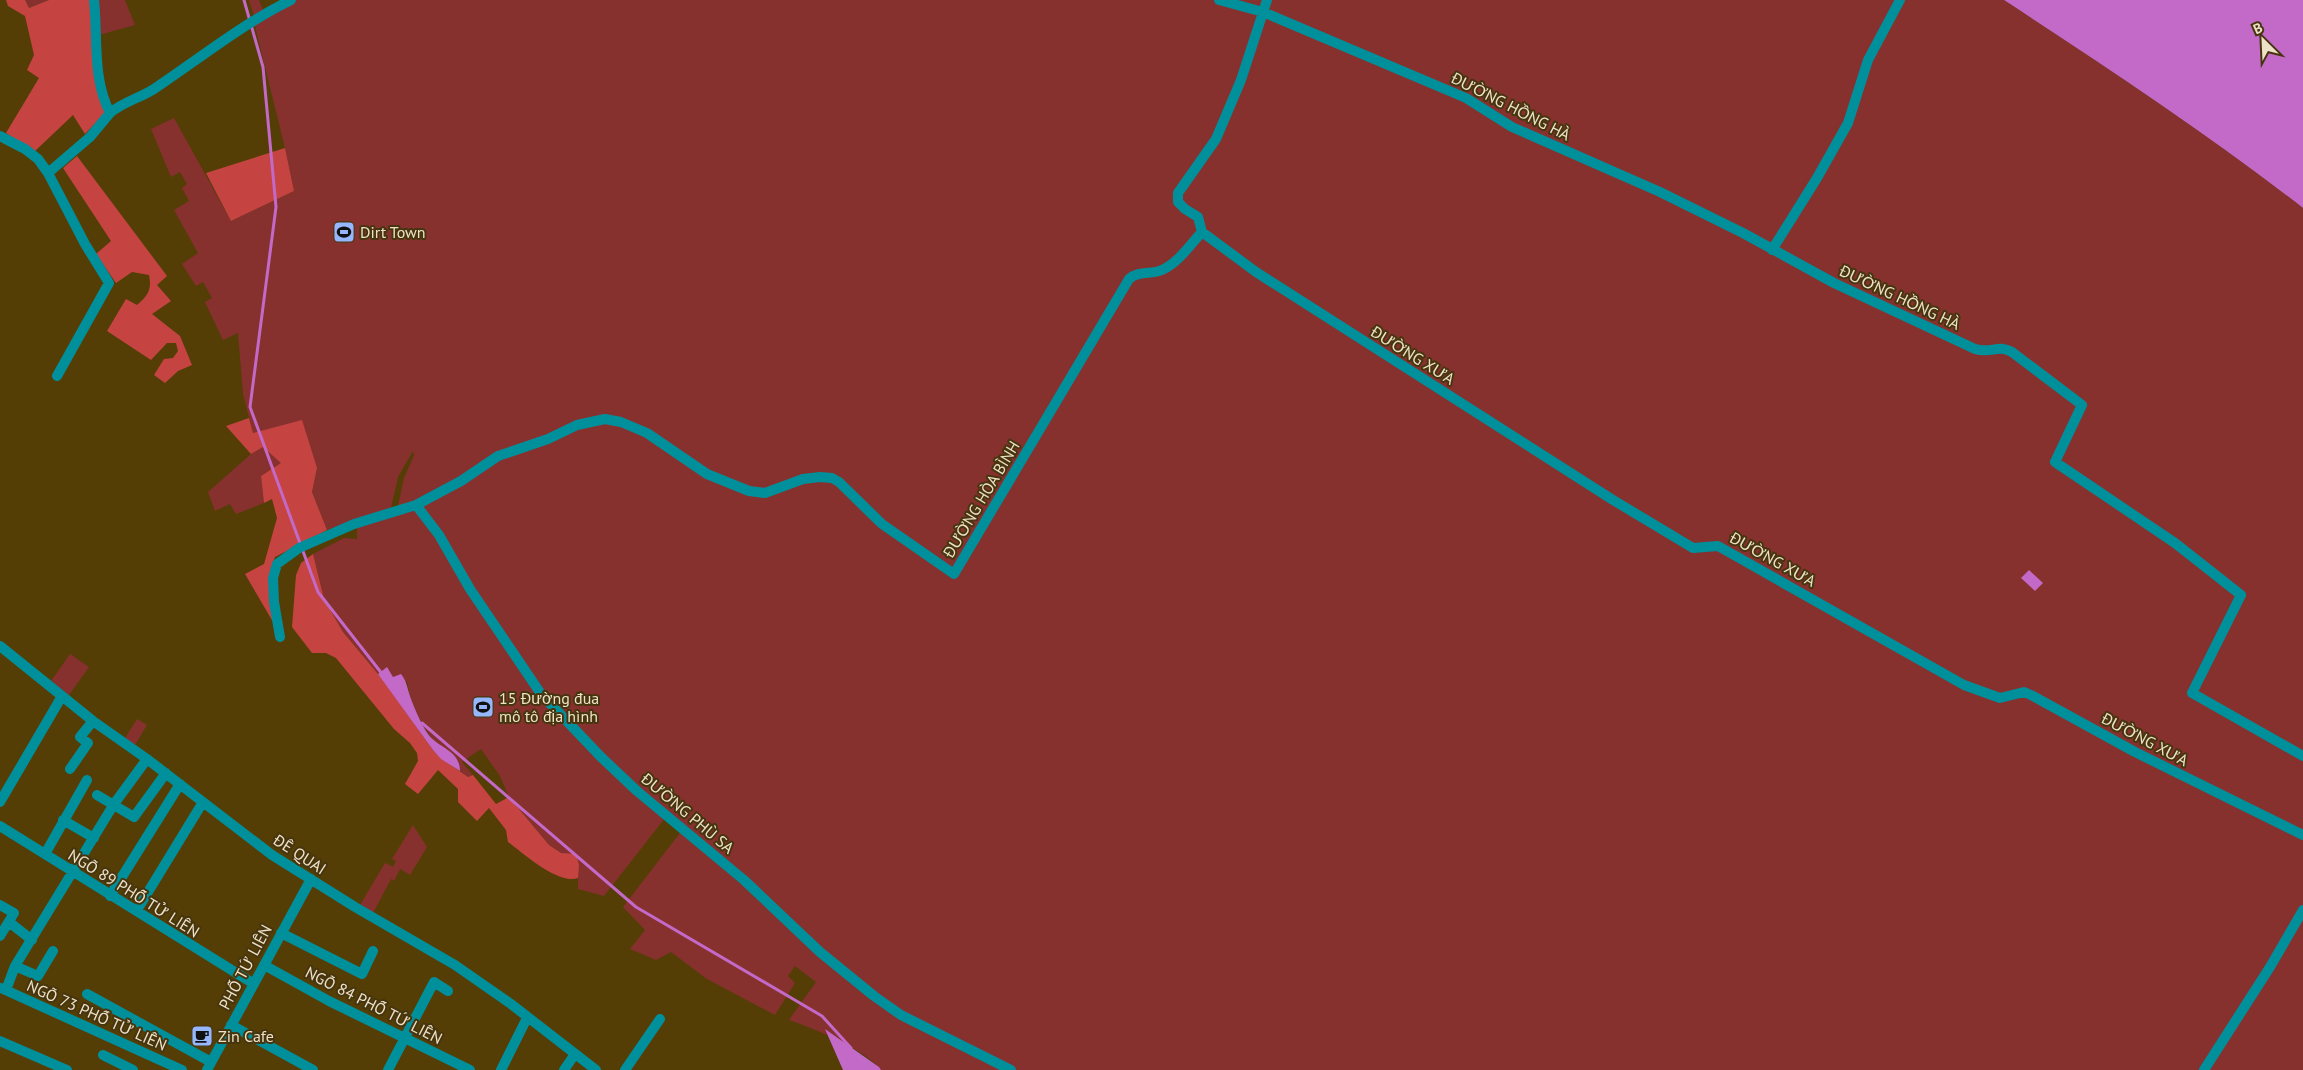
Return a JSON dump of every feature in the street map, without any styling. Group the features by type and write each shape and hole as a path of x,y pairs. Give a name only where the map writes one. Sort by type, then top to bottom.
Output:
{"street":[{"path":"94,0 100,84 104,101 110,113"},
{"path":"48,173 90,137 117,107 152,90 260,16 291,0"},
{"name":"ĐƯỜNG HỒNG HÀ","path":"1219,0 1263,12 1466,98 1512,127 1660,192 1743,233 1834,284 1975,349 1988,352 2005,348 2082,405 2055,462 2175,543 2241,595 2192,693 2303,756"},
{"path":"1202,232 1198,217 1178,202 1178,193 1216,139 1241,80 1267,0"},
{"path":"1772,250 1817,178 1848,123 1868,60 1900,0"},
{"path":"0,136 25,149 38,159 48,173 85,244 109,283 57,376"},
{"name":"ĐƯỜNG HÒA BÌNH","path":"280,637 274,602 273,578 277,564 299,548 354,524 416,505 461,481 498,456 548,439 577,425 605,420 621,422 647,433 707,474 749,491 765,493 803,479 832,478 840,482 882,524 954,574 1129,279 1140,273 1157,272 1165,269 1175,262 1202,232"},
{"name":"ĐƯỜNG XƯA","path":"1202,232 1256,272 1369,346 1613,500 1693,548 1718,546 1964,685 2000,698 2024,692 2031,695 2135,752 2303,835"},
{"name":"ĐƯỜNG PHÙ SA","path":"416,505 438,535 470,589 541,694 601,757 637,791 744,880 820,952 874,996 900,1015 1011,1070"},
{"name":"ĐÊ QUAI","path":"0,646 92,721 166,773 272,855 456,965 596,1070"},
{"path":"0,802 62,696"},
{"path":"70,769 88,743 80,737 92,721"},
{"path":"3,988 114,804 147,759"},
{"path":"97,795 134,817 166,773"},
{"path":"45,854 87,780"},
{"path":"110,896 180,784"},
{"path":"137,910 203,802"},
{"path":"63,820 94,838"},
{"name":"NGÕ 89 PHỐ TỬ LIÊN","path":"0,826 254,984"},
{"name":"PHỐ TỨ LIÊN","path":"209,1066 311,880"},
{"path":"0,905 14,913 1,932"},
{"path":"2204,1070 2270,967 2303,910"},
{"path":"9,922 32,940"},
{"path":"281,933 362,974 373,951"},
{"path":"15,966 38,976 53,951"},
{"name":"NGÕ 84 PHỐ TỨ LIÊN","path":"264,965 329,1001 470,1070"},
{"path":"388,1070 434,982 448,991"},
{"name":"NGÕ 73 PHỐ TỬ LIÊN","path":"3,988 182,1070"},
{"path":"87,994 209,1066"},
{"path":"501,1070 527,1018"},
{"path":"625,1070 660,1019"},
{"path":"231,1025 313,1070"},
{"path":"0,1041 67,1070"},
{"path":"564,1070 575,1054"},
{"path":"103,1055 133,1070"}],"shaded area":[{"path":"6,0 25,0 29,8 49,0 91,0 106,112 85,134 73,115 34,152 6,133 39,78 27,70 34,55 25,16 8,6"},
{"path":"25,0 49,0 29,8"},
{"path":"98,0 125,0 135,25 99,35"},
{"path":"249,0 259,0 264,12 254,16"},
{"path":"295,0 2004,0 2193,127 2303,208 2303,1070 881,1070 874,1062 852,1047 789,1020 816,982 795,966 788,976 795,983 775,1015 707,979 671,952 656,960 630,949 645,930 623,907 680,833 665,818 604,896 578,889 578,878 561,853 549,845 509,797 500,776 481,749 462,762 473,775 468,777 460,771 456,758 432,738 424,727 412,702 407,682 393,677 387,668 378,674 343,632 324,599 313,554 344,538 357,539 357,527 398,506 404,478 414,455 413,451 398,477 391,508 327,530 312,492 317,468 253,433 243,394 238,333 223,340 205,302 212,298 203,282 196,286 182,264 198,253 174,210 189,201 182,188 187,184 180,172 171,177 151,129 174,118 231,221 294,191 254,22"},
{"path":"2004,0 2303,0 2303,208 2193,127"},
{"path":"285,148 294,191 231,221 206,173"},
{"path":"77,156 167,276 157,285 171,301 152,314 180,336 192,365 178,371 165,383 154,375 164,359 173,358 178,351 176,343 167,343 151,360 107,331 126,299 137,305 146,295 150,285 149,275 132,272 116,283 96,254 111,241 63,168"},
{"path":"249,418 253,433 302,420 317,468 312,492 327,530 275,557 270,572 276,627 245,574 264,564 277,518 272,499 264,503 261,476 281,463 263,447 251,454 226,426"},
{"path":"263,447 282,463 261,476 264,503 236,514 230,504 215,511 208,492 251,454"},
{"path":"313,554 324,599 343,632 383,680 433,750 468,777 473,775 496,804 509,797 549,845 561,853 576,854 579,865 578,878 570,879 551,873 508,842 506,830 489,808 477,821 458,802 458,789 438,770 418,794 405,784 418,761 417,753 410,743 394,729 336,658 326,653 312,653 292,627 296,575 301,563"},
{"path":"2029,570 2043,583 2035,591 2021,578"},
{"path":"70,654 89,667 69,695 51,681"},
{"path":"387,667 393,677 401,674 425,730 432,739 453,754 459,764 460,771 441,759 433,750 378,674"},
{"path":"137,719 147,725 135,745 125,738"},
{"path":"413,825 427,847 410,875 400,869 394,881 391,879 373,913 360,905 385,863 393,867 396,861 392,859"},
{"path":"825,1029 879,1067 881,1070 843,1070"}],"waterway":[{"path":"244,0 263,67 276,207 250,407 318,592 383,675"},
{"path":"422,723 636,907 822,1016 851,1048"}],"place":[{"name":"Dirt Town","path":"344,232"},
{"name":"15 Đường đua mô tô địa hình","path":"483,707"},
{"name":"Zin Cafe","path":"202,1036"}]}
